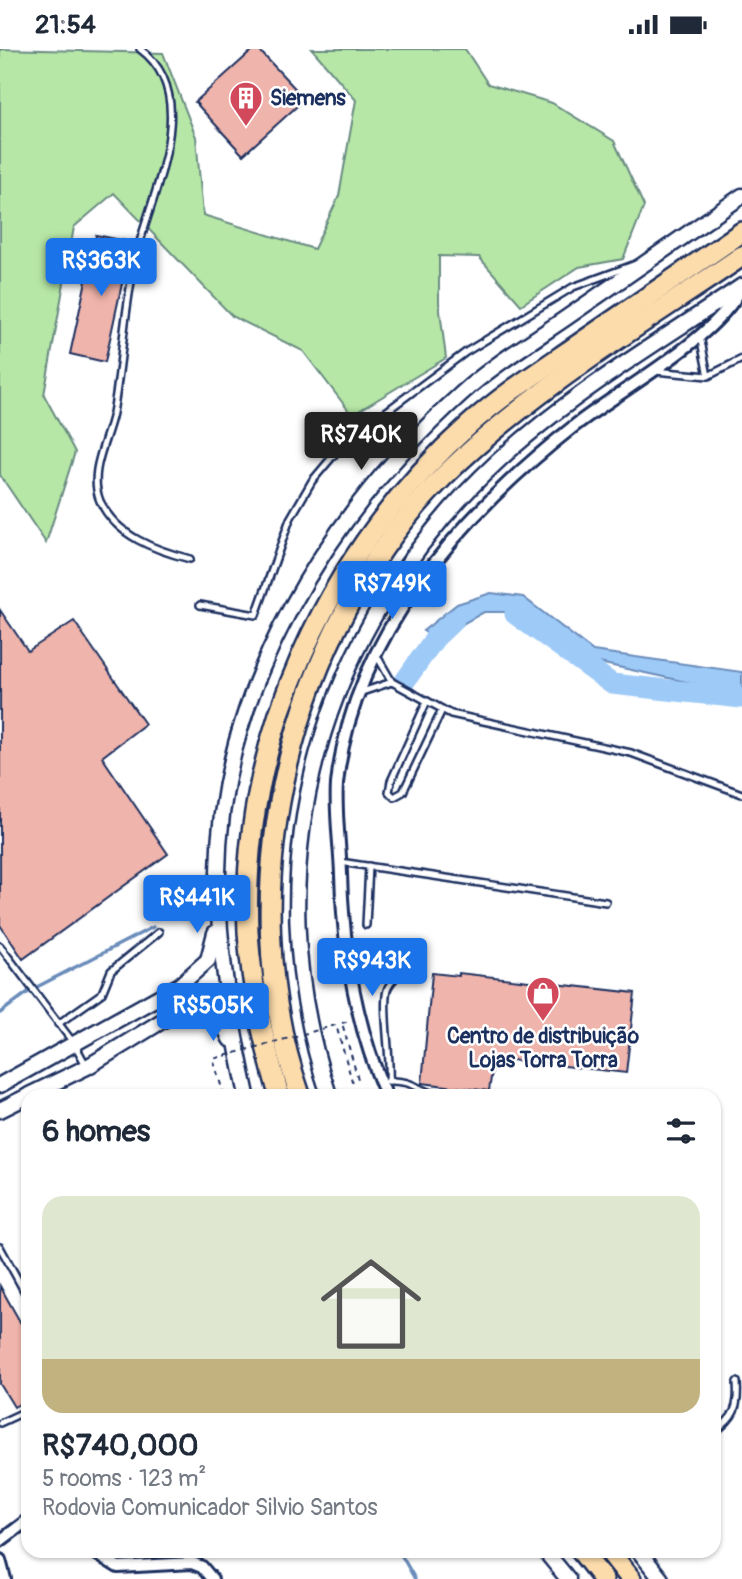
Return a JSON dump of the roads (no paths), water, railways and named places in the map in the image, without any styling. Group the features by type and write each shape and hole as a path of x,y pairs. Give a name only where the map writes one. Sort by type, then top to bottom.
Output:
{"highway":[{"path":"277,1089 268,1056 252,971 248,933 250,854 259,792 277,719 294,671 317,622 346,570 378,523 470,423 536,373 742,232"},
{"path":"299,1089 275,979 268,901 272,854 279,799 290,750 323,660 349,607 379,558 421,503 485,438 539,396 742,256"},
{"path":"586,1558 603,1579"},
{"path":"614,1558 631,1579"}],"main road":[{"path":"0,1085 180,985 202,967 213,949 224,806 246,713 281,626 322,555 369,490 462,394 742,196"},
{"path":"327,1089 316,1058 301,977 296,922 297,862 307,790 318,746 349,663 380,607 422,546 496,463 555,413 742,286"},
{"path":"218,905 240,1067 246,1089"},
{"path":"42,1089 87,1067 184,1006 203,1002 219,1014 240,1067"},
{"path":"0,1110 21,1100"},
{"path":"551,1558 568,1579"},
{"path":"644,1558 661,1579"}],"street":[{"path":"386,1089 349,969 340,862 337,786 345,737 360,693 408,600 454,536 499,489 574,426 700,336 728,310 742,286"},
{"path":"0,1541 21,1525"},
{"path":"103,1558 118,1567 192,1563 202,1567 212,1579"},
{"path":"0,1560 5,1579"},
{"path":"118,1567 118,1579"}],"lane":[{"path":"140,49 153,59 164,76 170,94 171,128 135,261 112,417 98,463 96,482 100,501 119,528 148,544 190,559"},
{"path":"200,605 246,615 258,613 290,519 327,460 360,428 466,352 573,287 649,260"},
{"path":"700,336 708,376"},
{"path":"651,370 708,376 742,359"},
{"path":"377,656 392,682 442,709 470,720 547,733 631,753 742,793"},
{"path":"360,693 392,682"},
{"path":"427,701 391,781 389,792 394,797 403,792 442,709"},
{"path":"340,862 606,902"},
{"path":"366,925 369,866"},
{"path":"58,1024 102,993 111,971 159,932"},
{"path":"0,946 75,1045 87,1067"},
{"path":"397,976 387,986 385,999 391,1055 385,1081 412,1082 421,1089"},
{"path":"0,1247 21,1285"},
{"path":"721,1427 731,1421 739,1403 737,1382"},
{"path":"0,1423 21,1413"}],"water":[{"path":"491,593 523,597 593,651 742,672 742,694 590,661 506,612 484,612 464,623 443,643 423,631 457,604"}],"waterway":[{"path":"515,614 612,684 742,698"},
{"path":"405,681 435,638 454,620"},
{"path":"0,1013 31,990 153,927"},
{"path":"403,1558 415,1579"}],"place":[{"name":"Siemens","path":"246,128"},
{"name":"Centro de distribuição Lojas Torra Torra","path":"543,1023"}]}
